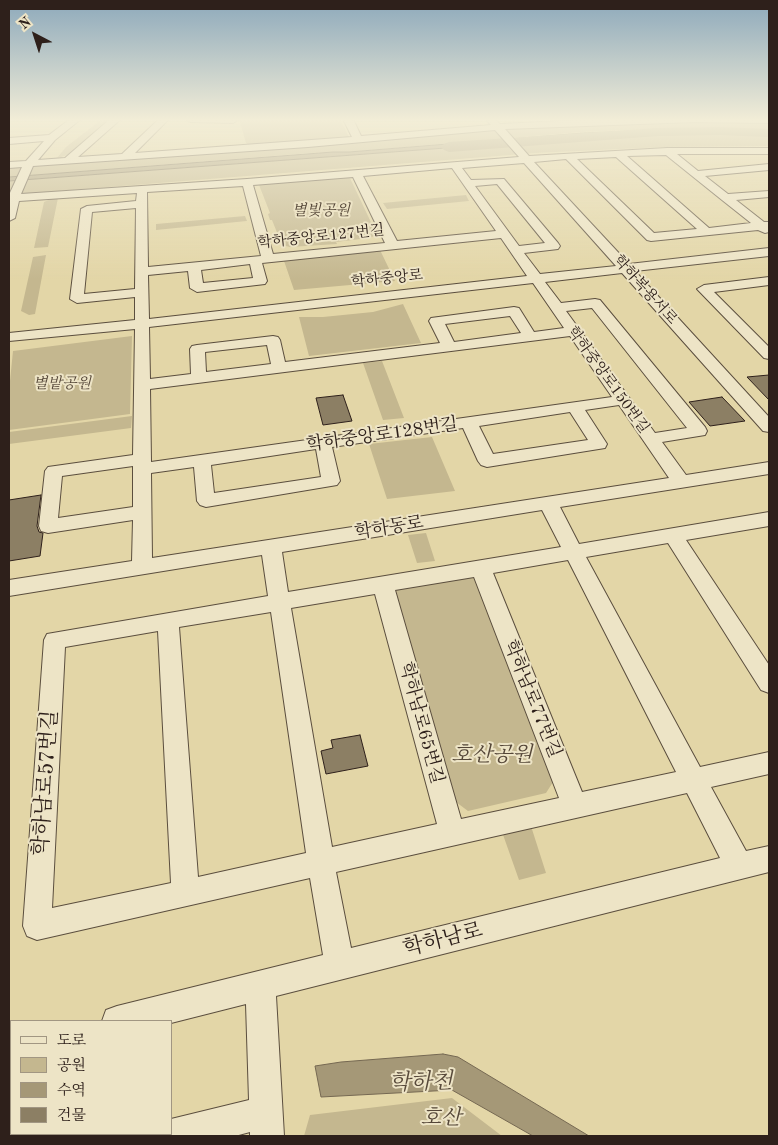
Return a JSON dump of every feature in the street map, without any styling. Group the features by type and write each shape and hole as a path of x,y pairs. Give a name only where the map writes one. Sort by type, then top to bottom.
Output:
{"street":[{"path":"9,218 13,196 24,172"},
{"path":"13,196 247,182 362,172"},
{"name":"학하중앙로150번길","path":"460,172 681,481"},
{"name":"학하복용서로","path":"539,172 769,428"},
{"path":"585,172 651,237 766,228"},
{"path":"639,172 706,232"},
{"path":"696,174 712,172"},
{"path":"356,173 393,246"},
{"path":"696,174 766,228"},
{"path":"468,183 500,180 554,246 514,250"},
{"path":"194,267 197,288 260,281 261,260 247,182"},
{"path":"142,189 140,324 142,568"},
{"path":"726,198 769,194"},
{"path":"141,292 77,299 88,209 142,204"},
{"name":"학하중앙로127번길","path":"141,272 503,234"},
{"name":"학하중앙로","path":"9,336 140,324 769,252"},
{"path":"767,283 704,289 769,355"},
{"path":"556,308 595,303 699,431 650,439"},
{"path":"449,347 436,321 514,312 530,337"},
{"path":"141,385 573,331"},
{"path":"199,378 197,349 273,340 279,368"},
{"name":"학하중앙로128번길","path":"142,512 48,526 54,471 202,460 623,400"},
{"path":"469,422 486,461 598,444 575,407"},
{"path":"202,460 206,501 331,481 323,443"},
{"name":"학하동로","path":"9,588 769,468"},
{"path":"548,503 692,780 739,866"},
{"path":"769,518 168,620 185,893 769,763"},
{"path":"673,535 769,683"},
{"path":"271,547 321,862 340,966"},
{"name":"학하남로77번길","path":"480,567 575,806"},
{"name":"학하남로65번길","path":"383,584 452,833"},
{"name":"학하남로57번길","path":"168,620 54,640 37,926 185,893"},
{"name":"학하남로","path":"122,1020 769,859"},
{"path":"171,1136 267,1124 260,986"}],"green space":[{"path":"9,172 66,172 9,177"},
{"path":"122,172 292,172 9,195 9,181"},
{"name":"별빛공원","path":"342,176 350,178 377,235 369,238 336,242 337,244 290,247 282,245 272,220 270,220 268,214 270,213 259,185 266,182"},
{"path":"466,195 469,201 387,209 383,203"},
{"path":"58,198 48,247 34,248 44,202"},
{"path":"245,216 247,221 156,230 156,224"},
{"path":"380,250 395,281 294,290 284,261 285,258"},
{"path":"46,255 35,314 29,315 21,311 33,257"},
{"path":"403,304 421,343 309,356 299,317 323,317 373,312"},
{"name":"별밭공원","path":"132,336 130,414 9,430 9,391 13,351"},
{"path":"382,361 404,418 383,420 363,363"},
{"path":"132,416 131,428 9,444 9,432"},
{"path":"432,437 455,491 387,499 369,444"},
{"path":"426,533 435,561 417,563 408,535"},
{"name":"호산공원","path":"476,576 553,782 546,793 468,811 456,802 393,593 402,582"},
{"path":"530,823 546,873 519,880 501,829"},
{"name":"호산","path":"452,1098 502,1136 304,1136 310,1115"}],"water":[{"path":"68,172 122,172 9,181 9,177"},
{"name":"학하천","path":"443,1054 458,1057 589,1136 533,1136 452,1090 321,1097 315,1066 341,1062"}],"building":[{"path":"769,375 769,400 747,377"},
{"path":"343,395 352,421 323,425 316,398"},
{"path":"722,397 745,421 710,426 689,402"},
{"path":"41,495 37,526 39,532 43,533 40,556 9,561 9,500"},
{"path":"360,735 368,766 326,774 321,751 333,748 331,740"}]}
